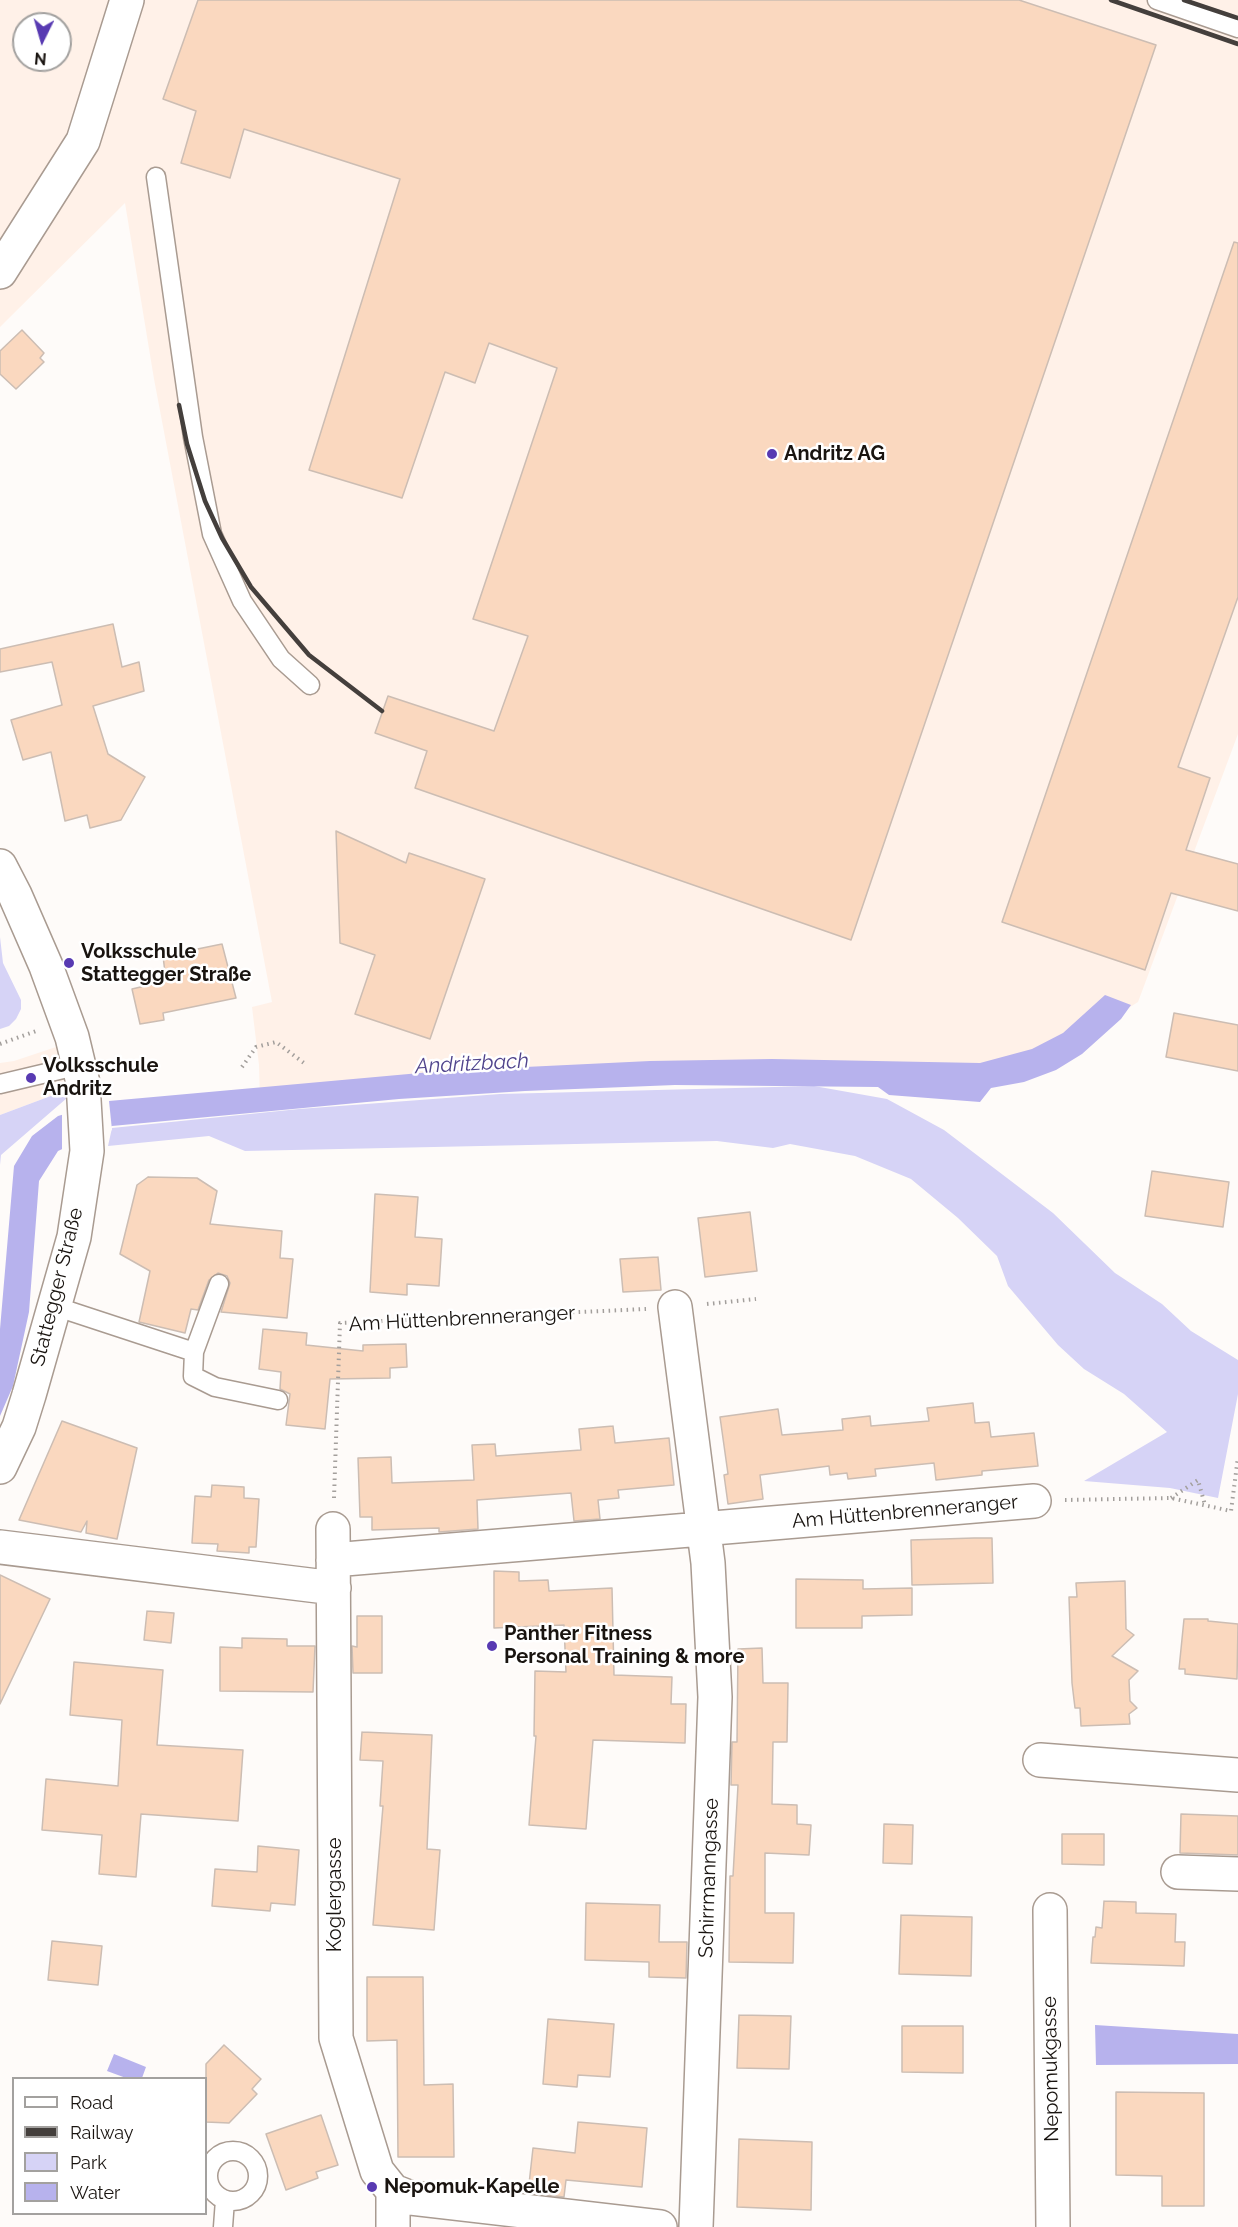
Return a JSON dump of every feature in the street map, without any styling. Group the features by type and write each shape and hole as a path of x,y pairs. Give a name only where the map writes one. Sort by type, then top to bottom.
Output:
{"street":[{"path":"0,272 83,141 127,0"},
{"name":"Stattegger Straße","path":"0,866 46,966 65,1015 80,1065 87,1151 74,1237 19,1426 0,1467"},
{"path":"675,1307 703,1529"},
{"name":"Am Hüttenbrenneranger","path":"0,1547 333,1559 1034,1501"},
{"name":"Schirrmanngasse","path":"696,2227 715,1697 708,1563 703,1529"},
{"name":"Koglergasse","path":"333,1559 336,2038 377,2171 393,2191"},
{"path":"1040,1761 1238,1775"},
{"path":"1178,1872 1238,1874"},
{"name":"Nepomukgasse","path":"1050,1910 1053,2227"},
{"path":"393,2227 393,2191 411,2198 660,2227"}],"lane":[{"path":"1157,0 1238,28"},
{"path":"156,177 193,437 212,534 242,601 281,659 310,685"},
{"path":"0,1084 80,1065"},
{"path":"219,1284 194,1352 193,1376 215,1387 278,1400"},
{"path":"54,1306 194,1352"},
{"path":"223,2227 225,2200"}],"path":[{"path":"0,1044 43,1028"},
{"path":"242,1067 256,1047 276,1042 304,1063"},
{"name":"Am Hüttenbrenneranger","path":"333,1559 340,1323 675,1307 756,1299"},
{"path":"1034,1501 1171,1498 1231,1511 1238,1457"},
{"path":"1171,1498 1197,1480 1205,1505"}],"shaded area":[{"name":"Andritz AG","path":"0,0 1238,0 1238,734 1138,1002 1065,1049 1031,1064 260,1100 259,1065 252,1007 272,1002 154,379 125,203 0,327"},
{"name":"Volksschule Andritz","path":"56,1047 67,1098 56,1094 0,1115 0,1063 14,1061"}],"green space":[{"path":"0,937 3,963 21,1000 21,1009 9,1026 0,1029"},
{"path":"814,1086 887,1099 944,1130 1053,1213 1115,1273 1162,1304 1191,1331 1238,1360 1238,1394 1218,1498 1170,1488 1084,1481 1167,1432 1124,1394 1084,1369 1058,1345 1008,1286 997,1256 958,1218 911,1179 855,1156 790,1144 773,1148 717,1141 245,1151 209,1136 108,1146 112,1128 299,1109 500,1094"},
{"path":"56,1094 67,1098 1,1155 0,1165 0,1115"}],"water":[{"path":"1105,995 1131,1005 1121,1019 1082,1054 1056,1070 1024,1082 991,1088 980,1102 889,1095 878,1087 675,1085 399,1099 112,1126 58,1151 39,1181 29,1312 13,1386 0,1416 0,1329 14,1166 32,1136 58,1116 109,1101 442,1071 650,1061 772,1059 980,1063 1032,1049 1063,1033"},
{"path":"1095,2025 1238,2034 1238,2064 1096,2065"},
{"path":"114,2054 146,2067 142,2077 123,2077 107,2071"}],"pier":[{"path":"105,1099 109,1101 112,1130 62,1152 62,1112"}],"building":[{"name":"Andritz AG","path":"198,0 1019,0 1156,45 851,940 415,788 427,751 375,733 388,696 494,731 528,636 473,619 557,368 489,343 475,383 445,372 402,498 309,470 400,179 244,129 230,178 181,163 196,111 163,99"},
{"path":"1234,242 1238,243 1238,597 1178,767 1210,778 1186,850 1238,864 1238,911 1171,893 1145,970 1002,922"},
{"path":"22,330 44,353 40,358 44,362 16,389 0,374 0,351"},
{"path":"113,624 122,667 139,662 144,691 93,706 108,754 145,777 121,820 90,828 87,815 65,821 51,752 23,760 11,720 62,705 52,662 0,672 0,649"},
{"path":"336,831 406,863 409,853 485,879 430,1039 355,1014 375,955 340,943"},
{"path":"222,944 236,998 163,1013 164,1020 140,1024 132,989 166,981 163,956"},
{"path":"1174,1013 1238,1025 1238,1071 1166,1057"},
{"path":"1152,1171 1229,1182 1223,1227 1145,1216"},
{"path":"148,1177 197,1178 217,1191 210,1224 282,1231 280,1258 293,1259 287,1318 221,1312 230,1283 227,1276 218,1273 209,1280 198,1310 191,1309 185,1333 139,1322 150,1271 120,1254 137,1185"},
{"path":"375,1194 418,1197 415,1237 442,1239 439,1286 407,1284 407,1295 370,1292"},
{"path":"750,1212 757,1271 705,1277 698,1218"},
{"path":"658,1257 661,1290 623,1292 620,1259"},
{"path":"263,1329 307,1333 306,1345 363,1351 363,1345 406,1344 407,1367 390,1368 390,1378 330,1379 325,1429 286,1425 290,1394 280,1389 281,1372 259,1369"},
{"path":"973,1403 975,1423 989,1422 991,1437 1034,1433 1038,1466 982,1471 982,1475 936,1480 934,1463 875,1469 876,1476 848,1479 847,1473 830,1475 829,1466 760,1475 763,1499 728,1504 724,1475 728,1474 720,1417 778,1409 782,1435 843,1430 842,1419 870,1416 871,1426 929,1421 927,1408"},
{"path":"62,1421 137,1448 117,1539 86,1533 87,1521 81,1532 19,1520"},
{"path":"613,1426 615,1443 669,1438 674,1485 618,1490 619,1498 598,1500 600,1519 574,1521 571,1493 477,1500 478,1529 439,1532 439,1528 372,1530 372,1517 360,1517 358,1458 391,1457 392,1483 474,1480 472,1445 495,1444 496,1456 581,1450 579,1429"},
{"path":"212,1485 244,1487 244,1498 259,1499 256,1547 249,1547 249,1553 217,1551 218,1544 192,1543 195,1496 211,1497"},
{"path":"992,1538 993,1583 912,1585 911,1540"},
{"path":"494,1571 519,1572 519,1581 548,1580 549,1591 612,1588 614,1675 672,1677 671,1704 686,1704 685,1743 593,1740 586,1829 529,1825 536,1736 534,1736 535,1671 566,1672 564,1625 494,1628"},
{"path":"0,1575 50,1599 0,1704"},
{"path":"796,1579 863,1580 863,1589 912,1588 912,1615 862,1616 862,1628 796,1628"},
{"path":"1125,1581 1126,1629 1134,1635 1112,1656 1138,1671 1129,1680 1130,1701 1137,1708 1129,1714 1130,1724 1081,1726 1080,1708 1075,1708 1072,1683 1069,1597 1077,1597 1076,1583"},
{"path":"147,1611 174,1613 171,1643 144,1640"},
{"path":"357,1616 382,1616 382,1673 353,1673 352,1646 357,1647"},
{"path":"1184,1619 1208,1619 1208,1621 1238,1624 1237,1679 1185,1674 1185,1669 1179,1669"},
{"path":"242,1638 287,1639 287,1646 315,1646 313,1692 220,1691 220,1647 242,1648"},
{"path":"762,1648 763,1683 788,1683 787,1742 773,1742 772,1804 797,1805 797,1824 811,1825 809,1855 765,1853 765,1913 794,1913 793,1963 729,1962 730,1876 733,1876 738,1785 731,1785 732,1742 737,1742 738,1649"},
{"path":"74,1662 163,1670 157,1745 243,1750 238,1821 141,1814 136,1877 99,1874 102,1835 42,1830 46,1779 118,1786 122,1720 70,1715"},
{"path":"362,1732 432,1735 427,1849 440,1850 434,1930 373,1925 383,1806 380,1806 383,1761 360,1760"},
{"path":"1181,1814 1238,1816 1238,1855 1180,1853"},
{"path":"884,1824 913,1825 912,1864 883,1863"},
{"path":"1062,1834 1104,1834 1104,1865 1062,1864"},
{"path":"258,1846 299,1850 295,1905 271,1903 270,1911 212,1906 215,1869 257,1872"},
{"path":"1104,1901 1136,1902 1136,1913 1176,1914 1175,1942 1185,1942 1184,1966 1091,1963 1096,1927 1102,1928"},
{"path":"586,1903 660,1905 659,1942 687,1942 686,1978 649,1977 649,1962 585,1960"},
{"path":"901,1915 972,1917 971,1976 899,1974"},
{"path":"52,1941 102,1946 98,1985 48,1980"},
{"path":"367,1977 423,1977 424,2085 453,2084 454,2157 398,2157 397,2040 367,2041"},
{"path":"739,2015 791,2016 789,2069 737,2068"},
{"path":"548,2019 614,2024 610,2077 578,2075 577,2087 543,2084"},
{"path":"902,2026 963,2026 963,2073 902,2072"},
{"path":"224,2045 261,2079 252,2089 257,2094 229,2123 207,2122 206,2064"},
{"path":"1116,2092 1204,2093 1204,2206 1162,2206 1162,2176 1116,2175"},
{"path":"321,2115 338,2165 316,2172 318,2178 286,2190 266,2134"},
{"path":"578,2122 647,2128 642,2187 566,2180 564,2197 528,2193 533,2148 575,2153"},
{"path":"739,2139 812,2142 811,2210 737,2207"}],"railway":[{"path":"1111,0 1238,44"},
{"path":"1184,0 1238,18"},
{"path":"179,405 187,444 205,501 222,538 251,587 309,655 382,711"}],"place":[{"name":"Andritz AG","path":"772,454"},
{"name":"Volksschule Stattegger Straße","path":"69,963"},
{"name":"Volksschule Andritz","path":"31,1078"},
{"name":"Panther Fitness Personal Training & more","path":"492,1646"},
{"name":"Nepomuk-Kapelle","path":"372,2187"}],"water label":[{"name":"Andritzbach","path":"472,1064"}]}
